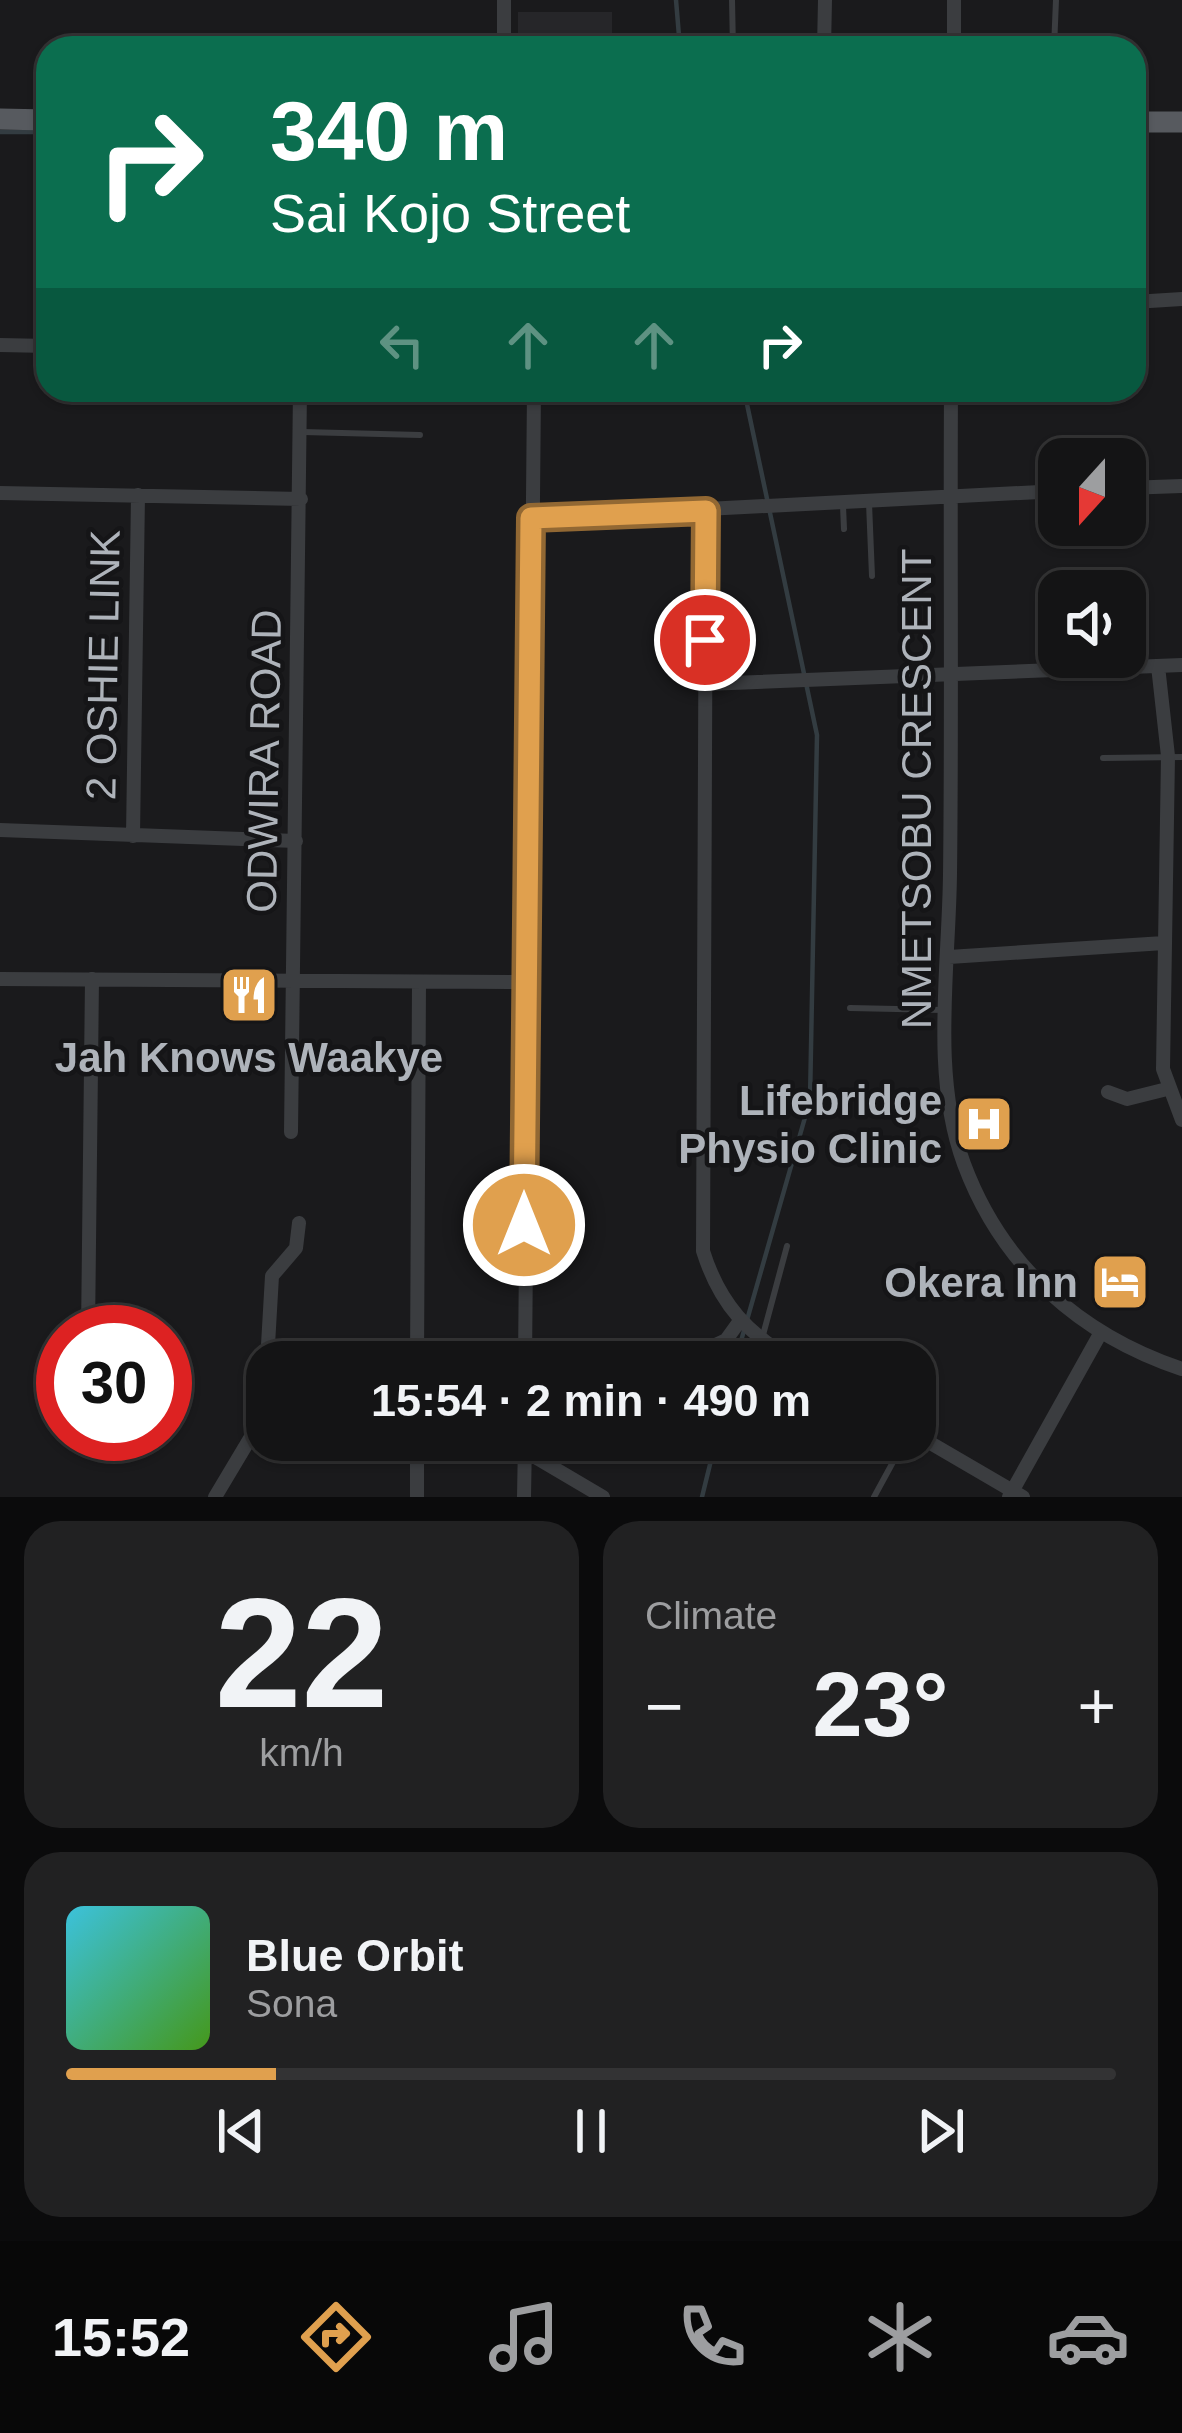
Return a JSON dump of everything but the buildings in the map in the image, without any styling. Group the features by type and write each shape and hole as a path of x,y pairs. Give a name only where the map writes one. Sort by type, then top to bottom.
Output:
{"main road":[{"path":"0,119 36,120"},
{"path":"1146,122 1182,122"}],"street":[{"path":"504,0 504,36"},
{"path":"824,36 825,0"},
{"path":"954,0 954,36"},
{"path":"1146,301 1182,299"},
{"path":"0,346 36,346"},
{"name":"ODWIRA ROAD","path":"291,1132 300,402"},
{"path":"525,1341 534,402"},
{"name":"NMETSOBU CRESCENT","path":"951,402 946,1010 955,1131 980,1202 1028,1273 1100,1334 1182,1370"},
{"path":"1146,487 1182,486"},
{"path":"531,518 843,506 1038,492"},
{"path":"0,493 301,499"},
{"name":"2 OSHIE LINK","path":"133,836 138,495"},
{"path":"706,511 703,1251 713,1282 740,1324 759,1340"},
{"path":"705,684 1182,665"},
{"path":"1158,666 1175,757 1174,844 1164,943 1167,1088 1182,1120"},
{"path":"0,830 296,841"},
{"path":"950,957 1164,943"},
{"path":"0,980 526,982"},
{"path":"88,1305 92,980"},
{"path":"417,1341 419,982"},
{"path":"1108,1092 1127,1099 1167,1088"},
{"path":"268,1341 272,1276 296,1248 299,1223"},
{"path":"724,1341 740,1324"},
{"path":"936,1447 1015,1495 1100,1334"},
{"path":"215,1497 246,1445"},
{"path":"417,1461 417,1497"},
{"path":"524,1497 525,1461"},
{"path":"549,1461 603,1497"}],"lane":[{"path":"732,0 733,36"},
{"path":"1054,36 1056,0"},
{"path":"300,432 420,435"},
{"path":"869,503 872,575"},
{"path":"843,506 844,530"},
{"path":"1103,758 1175,757"},
{"path":"850,1008 946,1010"},
{"path":"759,1340 787,1246"},
{"path":"874,1497 894,1461"}],"shaded area":[{"path":"518,12 612,12 612,36 518,36"}],"waterway":[{"path":"676,0 679,36"},
{"path":"0,132 36,132"},
{"path":"741,1341 810,1100 817,735 747,402"},
{"path":"702,1497 711,1461"}],"place":[{"name":"Jah Knows Waakye","path":"249,995"},
{"name":"Lifebridge Physio Clinic","path":"984,1124"},
{"name":"Okera Inn","path":"1120,1282"}],"route":[{"path":"524,1225 531,518 706,511 705,640"}]}
